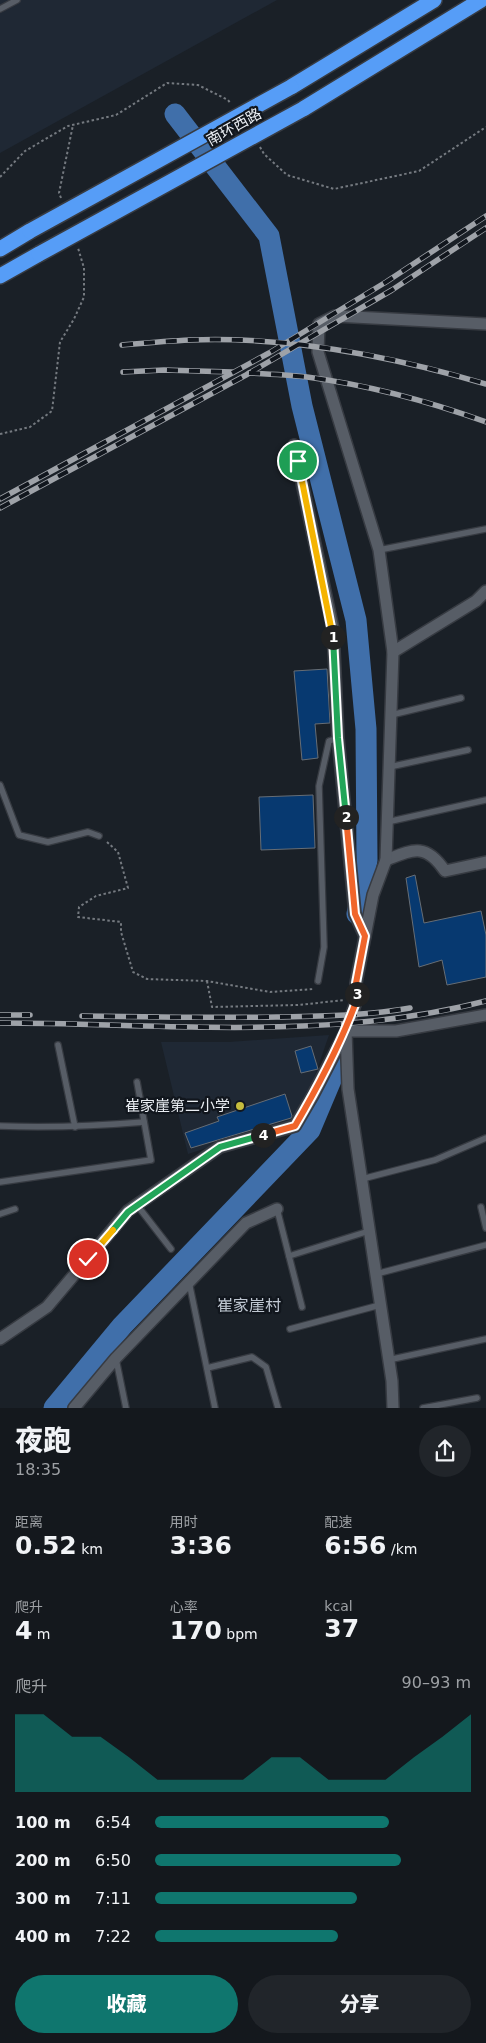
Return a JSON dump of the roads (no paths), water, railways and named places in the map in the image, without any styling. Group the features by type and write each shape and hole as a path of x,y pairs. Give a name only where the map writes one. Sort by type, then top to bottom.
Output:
{"highway":[{"name":"南环西路","path":"0,249 291,88 434,0"},
{"name":"南环西路","path":"0,276 303,109 481,0"}],"street":[{"path":"0,1339 47,1307 128,1212 137,1205 220,1147 295,1126 314,1095 346,1031 357,999 356,983 374,895 386,860 393,652 379,550 318,352 318,324 335,316 486,324"},
{"path":"294,445 333,629 338,738 355,914 365,936"},
{"path":"393,652 476,601 486,591"},
{"path":"386,860 407,852 425,851 437,859 445,871 486,862"},
{"path":"346,1031 396,1031 486,1015"},
{"path":"346,1031 348,1088 370,1231 393,1408"},
{"path":"74,1408 116,1358 246,1223 277,1209"}],"lane":[{"path":"0,9 17,0"},
{"path":"379,550 486,529"},
{"path":"391,714 460,698"},
{"path":"318,982 324,948 319,786 329,741 338,738"},
{"path":"389,767 468,750"},
{"path":"0,785 19,835 48,842 88,832 99,836"},
{"path":"387,822 486,800"},
{"path":"58,1045 75,1127"},
{"path":"0,1182 151,1160 137,1082"},
{"path":"0,1126 75,1127 144,1122"},
{"path":"362,1179 435,1160 486,1138"},
{"path":"137,1205 171,1249"},
{"path":"481,1207 486,1228"},
{"path":"0,1214 15,1209"},
{"path":"277,1209 302,1307"},
{"path":"289,1256 370,1231"},
{"path":"376,1274 486,1245"},
{"path":"189,1282 215,1408"},
{"path":"290,1328 380,1305"},
{"path":"388,1360 486,1339"},
{"path":"207,1368 252,1357 266,1367 278,1408"},
{"path":"116,1358 126,1408"},
{"path":"423,1408 477,1398"}],"waterway":[{"path":"175,114 269,236 302,406 356,620 366,729 367,860 357,914"},
{"path":"54,1408 122,1326 310,1130 337,1066"}],"railway":[{"path":"0,499 269,353 386,282 486,216"},
{"path":"0,508 246,375 392,290 486,228"},
{"path":"122,345 181,340 265,341 303,345 377,357 486,384"},
{"path":"123,372 164,370 232,372"},
{"path":"249,373 307,377 353,384 442,407 486,422"},
{"path":"0,1023 183,1027 305,1026 366,1022 426,1014 486,1001"},
{"path":"82,1016 310,1016 360,1014 410,1008"},
{"path":"0,1015 30,1015"}],"place":[{"name":"崔家崖第二小学","path":"240,1106"}],"district":[{"name":"崔家崖村","path":"249,1305"}]}
